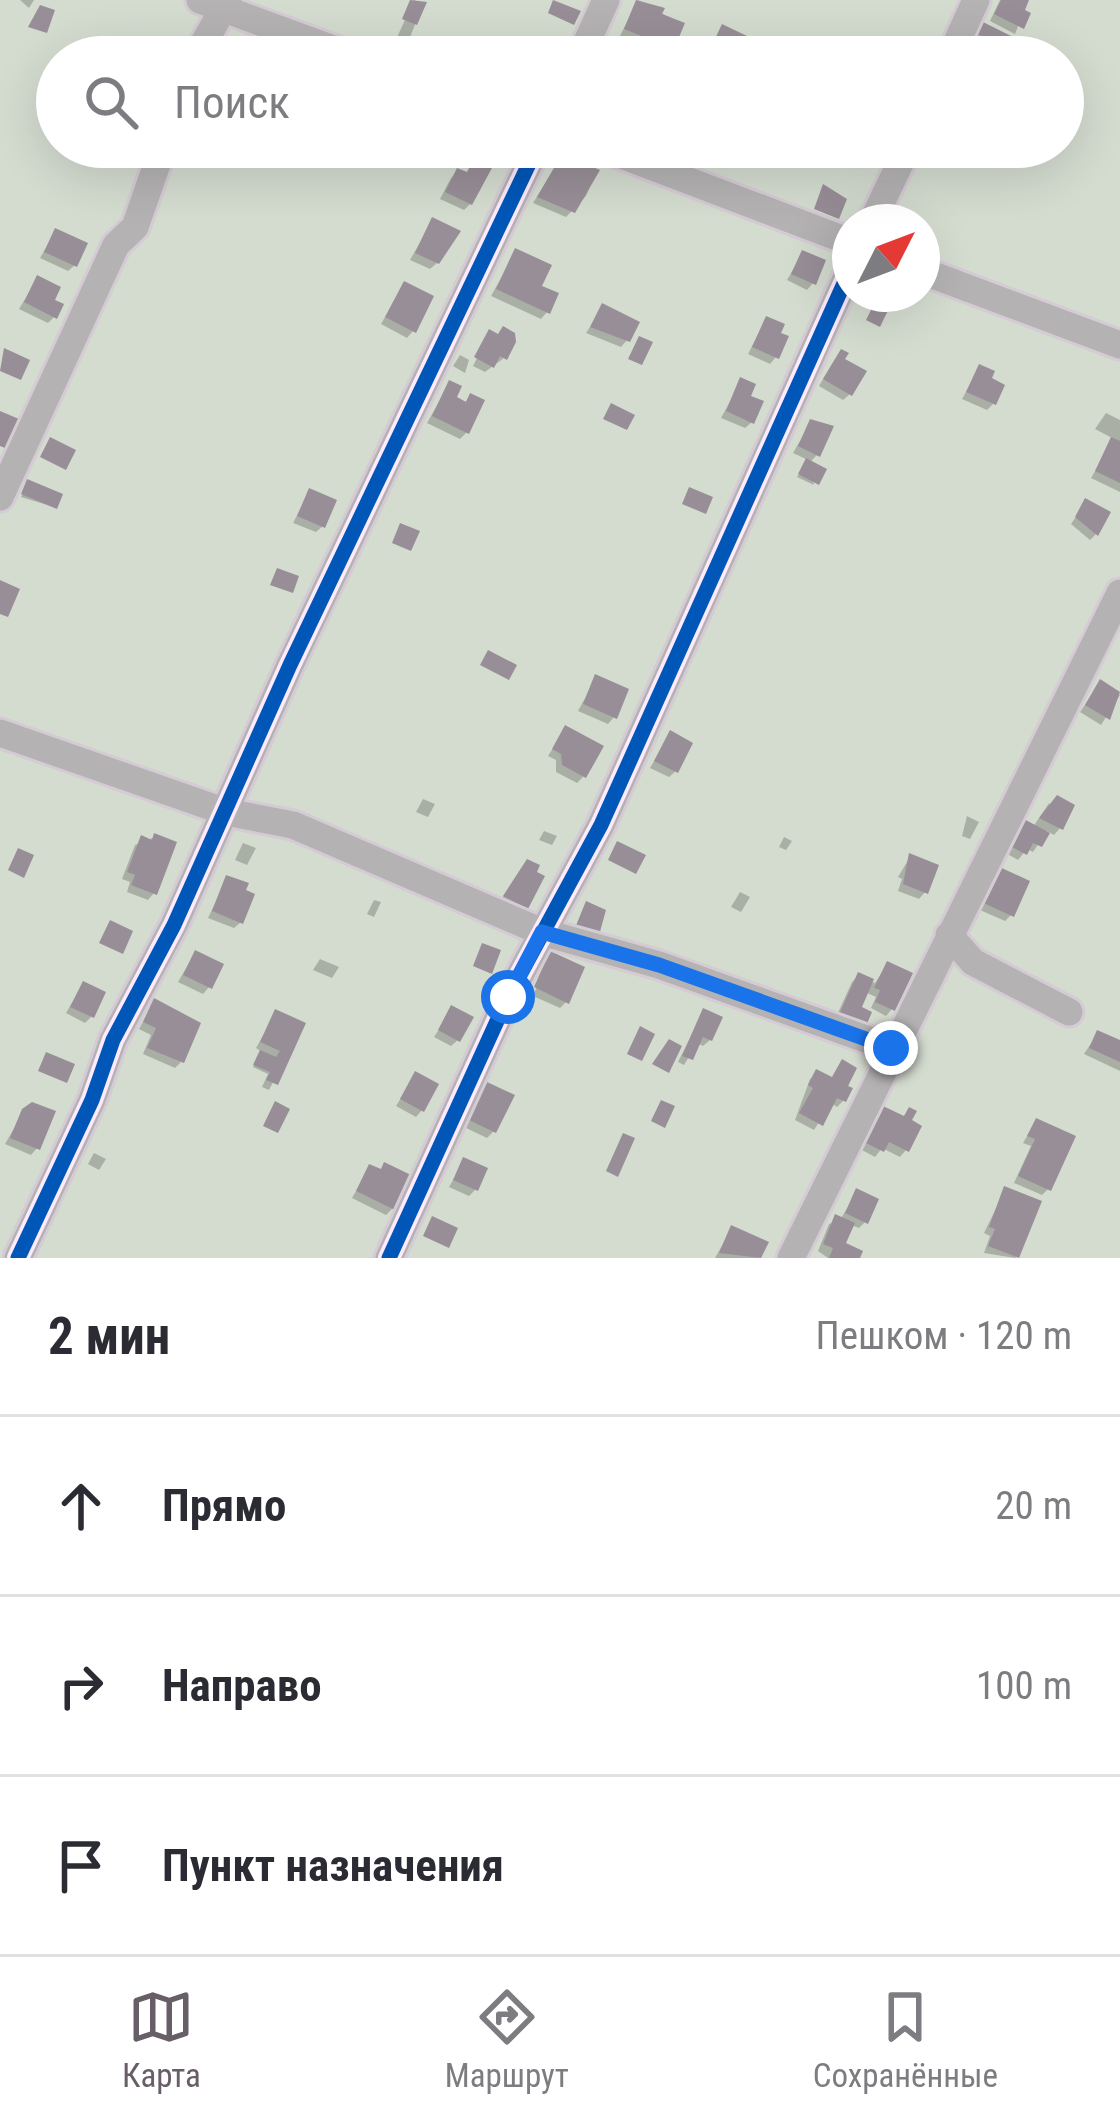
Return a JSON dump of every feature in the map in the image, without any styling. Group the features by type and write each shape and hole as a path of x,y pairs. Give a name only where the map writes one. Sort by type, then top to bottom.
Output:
{"street":[{"path":"590,36 606,0"},
{"path":"960,36 976,0"},
{"path":"204,36 217,3 301,36"},
{"path":"0,497 116,245 135,227 156,168"},
{"path":"18,1258 92,1100 113,1040 226,812 290,665 527,168"},
{"path":"655,168 832,235"},
{"path":"881,204 898,168"},
{"path":"940,278 1120,345"},
{"path":"389,1258 542,932 650,718 832,310"},
{"path":"791,1258 1120,593"},
{"path":"0,733 226,812 293,825 542,932 659,965 891,1048"},
{"path":"949,935 973,962 1069,1012"}],"shaded area":[{"path":"0,0 1120,0 1120,1258 0,1258"}],"building":[{"path":"410,0 427,2 417,25 402,19"},
{"path":"553,0 581,11 574,25 548,13"},
{"path":"636,0 665,8 662,14 685,23 680,36 642,36 624,29"},
{"path":"1001,0 1029,0 1025,10 1031,13 1024,29 994,14"},
{"path":"40,5 55,10 47,33 28,27"},
{"path":"983,22 1011,36 981,36 977,34"},
{"path":"722,24 747,36 716,36"},
{"path":"457,168 467,172 469,168 492,168 472,205 445,192"},
{"path":"554,168 600,170 575,213 537,197"},
{"path":"823,184 847,199 845,204 832,204 832,216 814,209"},
{"path":"432,217 461,231 439,264 415,253"},
{"path":"55,228 88,243 77,267 44,252"},
{"path":"515,248 552,265 542,286 559,293 550,314 496,289"},
{"path":"802,250 826,260 816,285 791,274"},
{"path":"37,275 61,287 55,300 64,304 57,319 24,302"},
{"path":"404,281 434,296 416,333 385,317"},
{"path":"602,303 640,322 630,342 590,327"},
{"path":"870,312 887,312 880,327 866,320"},
{"path":"766,316 785,324 781,333 789,336 779,359 752,347"},
{"path":"503,326 515,333 516,342 507,360 500,356 494,368 474,357 489,329 498,334"},
{"path":"639,336 653,342 642,365 628,359"},
{"path":"4,348 30,360 21,380 0,371"},
{"path":"841,349 849,353 845,359 867,371 852,396 823,379"},
{"path":"979,364 995,371 992,378 1005,385 996,405 966,392"},
{"path":"740,377 756,384 751,396 764,401 754,424 726,411"},
{"path":"449,380 462,386 457,397 466,402 470,393 485,400 469,434 432,416"},
{"path":"611,403 635,415 627,430 603,419"},
{"path":"0,411 19,419 5,448 0,446"},
{"path":"810,419 834,426 820,457 798,446"},
{"path":"50,437 76,450 66,470 40,457"},
{"path":"1111,437 1120,441 1120,483 1095,471"},
{"path":"806,458 827,469 819,485 798,474"},
{"path":"27,479 63,494 57,509 21,494"},
{"path":"689,487 713,497 706,514 682,504"},
{"path":"309,488 337,500 325,528 297,516"},
{"path":"1085,498 1111,512 1098,536 1075,517"},
{"path":"400,523 420,531 411,551 392,543"},
{"path":"277,568 299,576 293,593 270,585"},
{"path":"0,580 20,589 8,617 0,614"},
{"path":"488,650 517,665 509,680 480,665"},
{"path":"595,674 629,689 617,719 583,704"},
{"path":"1100,679 1120,692 1110,720 1085,705"},
{"path":"565,725 604,746 586,778 562,765 561,754 552,749"},
{"path":"670,730 693,743 678,773 654,761"},
{"path":"1057,795 1075,805 1063,830 1039,818"},
{"path":"1022,818 1050,833 1042,847 1033,843 1027,855 1008,845"},
{"path":"154,833 177,842 157,895 131,885 135,875 127,872 141,835 152,840"},
{"path":"617,841 646,855 636,874 608,860"},
{"path":"18,848 34,855 24,878 8,870"},
{"path":"909,853 939,865 928,894 903,884"},
{"path":"527,859 540,865 537,872 545,876 528,909 503,896"},
{"path":"993,864 1030,881 1014,917 977,900"},
{"path":"226,875 249,883 246,890 255,894 243,924 212,911"},
{"path":"586,901 606,910 598,939 575,928"},
{"path":"110,920 133,931 123,954 99,943"},
{"path":"482,943 501,950 492,974 473,966"},
{"path":"195,950 224,964 212,989 183,975"},
{"path":"550,951 585,967 569,1004 534,987"},
{"path":"887,961 913,973 895,1011 875,1002 880,990 874,988"},
{"path":"858,972 874,979 862,1007 872,1012 864,1031 837,1019"},
{"path":"83,981 106,992 94,1018 70,1007"},
{"path":"154,998 201,1023 184,1063 147,1048 156,1028 143,1022"},
{"path":"451,1005 474,1017 460,1042 438,1030"},
{"path":"703,1008 723,1017 712,1041 703,1037 693,1060 682,1056"},
{"path":"275,1009 306,1023 278,1085 266,1080 270,1072 253,1065 260,1050 276,1057 280,1051 260,1042"},
{"path":"640,1026 655,1034 642,1061 627,1054"},
{"path":"1097,1030 1120,1040 1120,1062 1089,1048"},
{"path":"669,1039 682,1046 669,1073 652,1064"},
{"path":"46,1052 75,1064 67,1083 38,1071"},
{"path":"842,1059 857,1068 848,1086 853,1088 846,1102 837,1098 823,1126 799,1113 813,1088 808,1085 816,1069 832,1077"},
{"path":"415,1071 439,1084 424,1112 400,1099"},
{"path":"487,1082 515,1095 496,1133 469,1120"},
{"path":"661,1100 675,1106 665,1128 651,1121"},
{"path":"275,1101 290,1109 278,1133 263,1126"},
{"path":"32,1102 56,1111 40,1150 10,1138 22,1109"},
{"path":"883,1106 904,1116 909,1107 917,1111 912,1120 922,1126 909,1152 889,1142 884,1152 864,1142"},
{"path":"1036,1118 1076,1136 1051,1191 1018,1176 1035,1139 1027,1136"},
{"path":"623,1133 635,1138 618,1177 606,1171"},
{"path":"463,1157 488,1168 478,1191 453,1180"},
{"path":"384,1162 411,1175 395,1210 356,1191 369,1164 381,1169"},
{"path":"1004,1186 1042,1201 1019,1258 988,1246 995,1229 989,1227"},
{"path":"856,1188 879,1199 868,1224 845,1213"},
{"path":"835,1214 855,1223 846,1243 863,1251 860,1258 829,1258 833,1248 823,1244"},
{"path":"432,1216 458,1228 449,1248 423,1236"},
{"path":"731,1225 769,1242 761,1258 719,1253"}],"cycle path":[{"path":"18,1258 92,1100 113,1040 174,925 290,665 527,168"},
{"path":"389,1258 508,997 601,825 832,310"}],"route":[{"path":"508,997 542,932 659,965 891,1048"}]}
